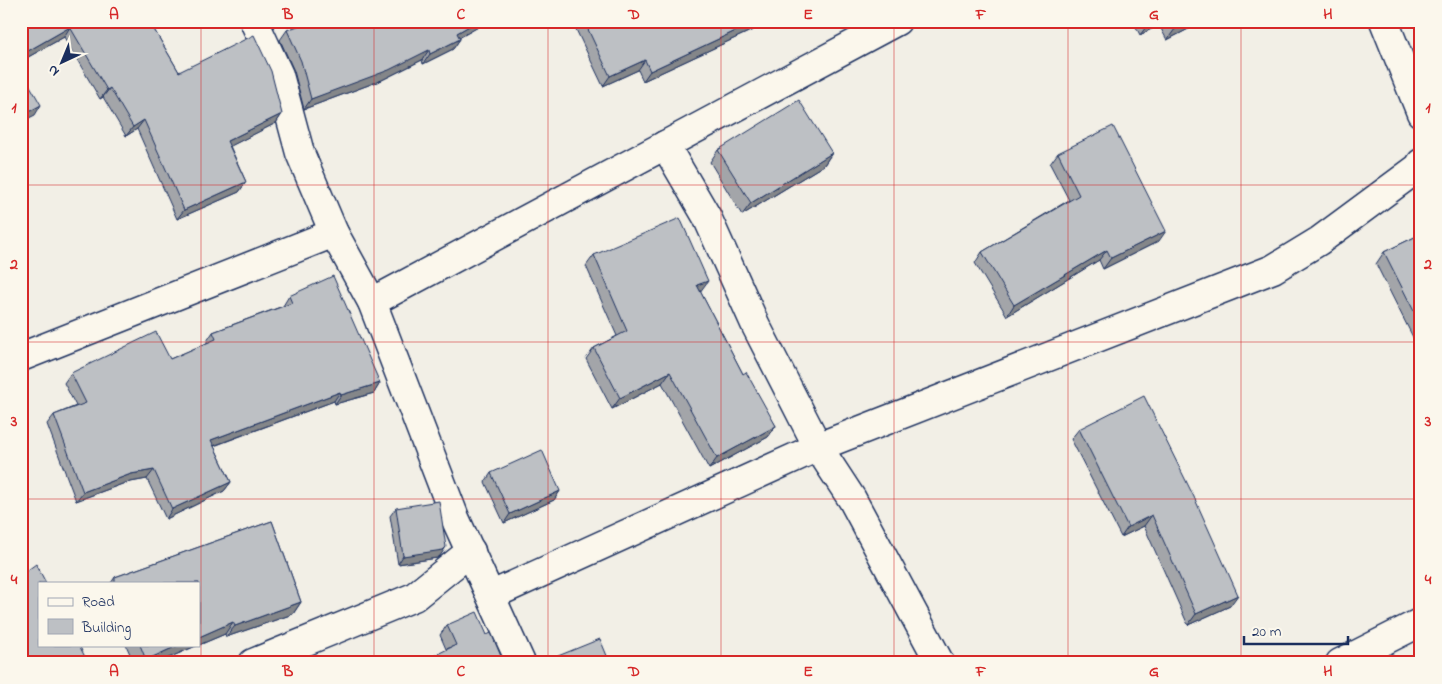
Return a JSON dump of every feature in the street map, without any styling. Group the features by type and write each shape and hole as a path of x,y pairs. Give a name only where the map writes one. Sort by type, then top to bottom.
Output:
{"street":[{"path":"254,21 279,75 300,153 334,233 372,302 456,518 521,663"},
{"path":"372,302 896,21"},
{"path":"1384,21 1421,113"},
{"path":"665,145 707,217 756,326 818,447 852,499 940,663"},
{"path":"492,595 818,447 1273,269 1319,241 1419,167 1421,162"},
{"path":"21,357 334,233"},
{"path":"253,663 414,597 471,551"},
{"path":"1340,663 1421,622"}],"building":[{"path":"21,21 149,21 179,72 254,35 271,71 282,114 227,141 246,182 184,210 144,120 133,127 110,88 107,90 70,27 21,55"},
{"path":"311,21 478,21 457,33 460,39 430,54 429,50 389,70 311,99 301,61 287,30"},
{"path":"584,21 757,21 650,71 645,60 610,76"},
{"path":"1171,21 1189,21 1175,29"},
{"path":"21,70 41,105 21,116"},
{"path":"799,100 832,153 751,203 718,150"},
{"path":"1113,126 1166,231 1111,258 1107,250 1014,305 982,252 1079,195 1058,153"},
{"path":"680,218 708,281 697,285 743,374 746,372 776,426 717,458 670,372 620,398 594,348 627,331 594,255"},
{"path":"1421,234 1421,325 1384,252"},
{"path":"333,276 380,383 341,395 340,392 211,440 231,482 172,509 154,470 131,474 83,492 54,415 86,403 71,373 156,332 170,359 216,339 213,332 292,303 289,296"},
{"path":"1144,396 1194,497 1238,595 1196,614 1152,515 1128,527 1079,429"},
{"path":"542,450 560,491 510,514 491,473"},
{"path":"439,501 446,547 443,550 403,556 396,508"},
{"path":"272,521 301,602 235,626 233,622 200,637 200,582 115,582 115,577"},
{"path":"36,564 45,582 38,582 38,646 80,646 88,663 21,663 21,575"},
{"path":"477,612 487,635 491,633 504,663 419,663 456,645 447,625"},
{"path":"600,639 610,663 561,663 558,656"},
{"path":"140,646 177,646 146,660"},
{"path":"404,659 405,663 395,663"}]}
